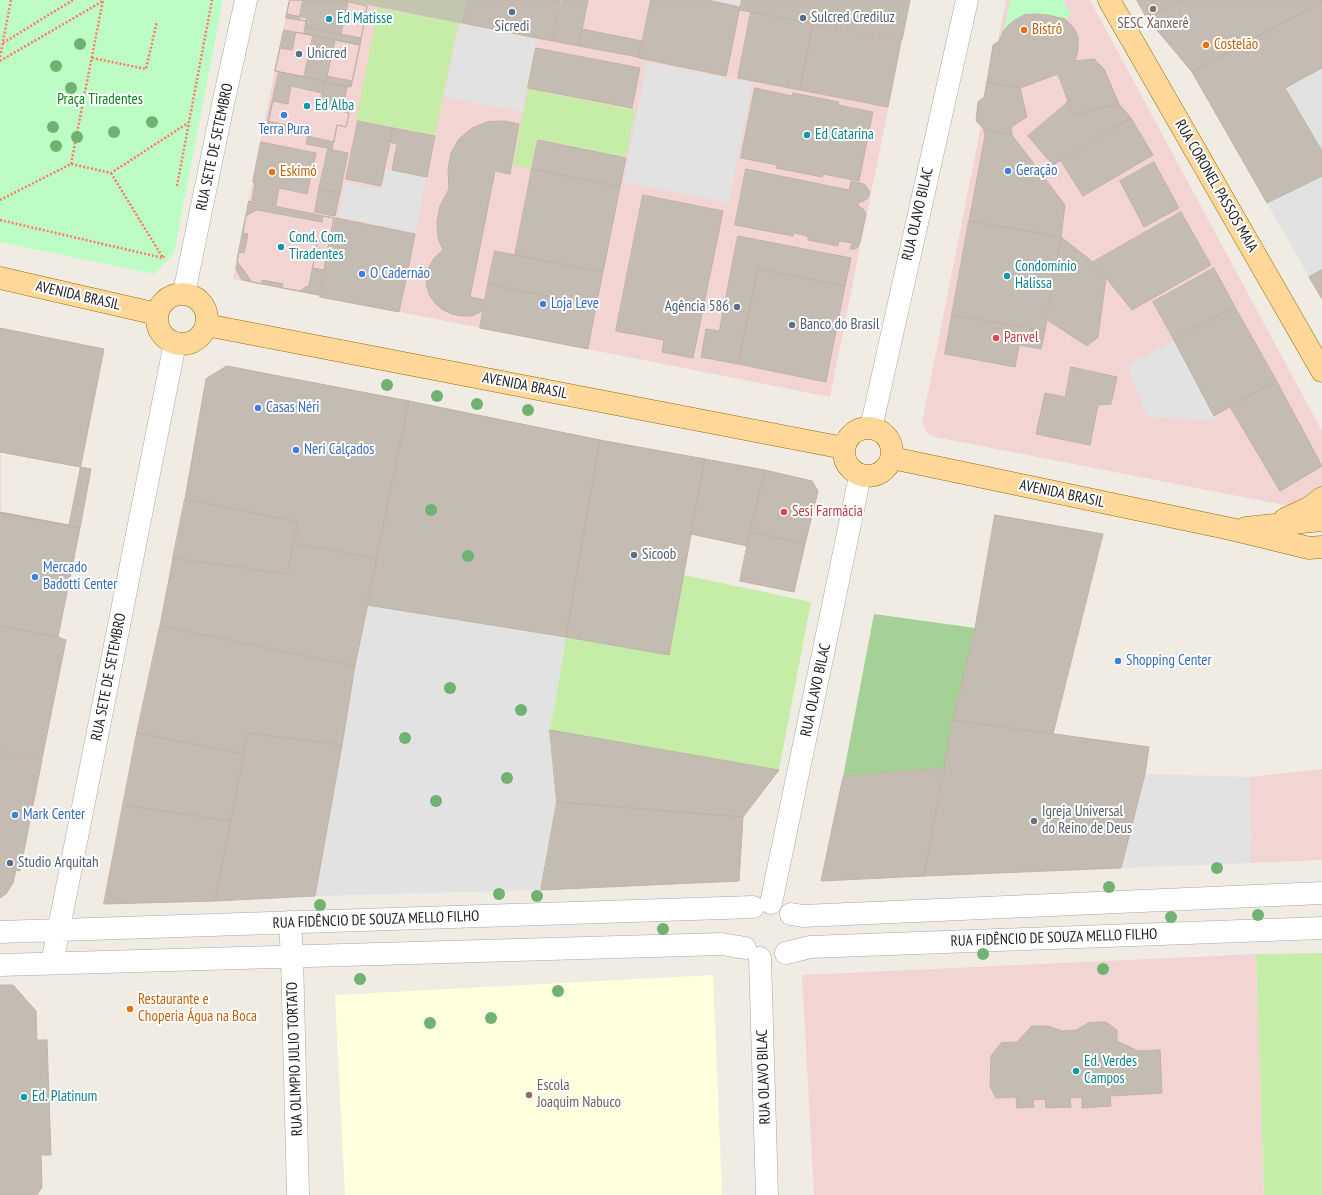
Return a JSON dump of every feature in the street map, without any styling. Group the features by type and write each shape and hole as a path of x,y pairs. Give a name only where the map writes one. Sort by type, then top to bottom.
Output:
{"main road":[{"name":"RUA CORONEL PASSOS MAIA","path":"1109,0 1322,371"},
{"name":"AVENIDA BRASIL","path":"0,278 157,314"},
{"path":"184,294 198,299 206,311 206,325 200,336 188,343 175,343 164,337 157,327 157,314 162,303 172,295 184,294"},
{"name":"AVENIDA BRASIL","path":"206,325 844,448"},
{"path":"870,428 881,431 888,438 892,447 892,458 888,467 881,474 871,477 860,476 852,472 847,465 844,456 844,448 848,439 854,432 870,428"},
{"name":"AVENIDA BRASIL","path":"892,458 1318,548"},
{"path":"1271,525 1309,508 1322,498"},
{"name":"AVENIDA BRASIL","path":"1231,530 1322,520"}],"street":[{"name":"RUA SETE DE SETEMBRO","path":"184,294 246,0"},
{"name":"RUA OLAVO BILAC","path":"870,428 967,0"},
{"name":"RUA SETE DE SETEMBRO","path":"52,963 175,343"},
{"name":"RUA OLAVO BILAC","path":"762,905 860,476"},
{"path":"790,914 803,916 1322,893"},
{"path":"1194,899 1196,933"},
{"name":"RUA FIDÊNCIO DE SOUZA MELLO FILHO","path":"0,932 762,905"},
{"path":"0,965 722,944 753,953 769,960 786,953 792,946 796,937 794,919 780,906 762,905 746,913 741,922 741,940 753,953"},
{"path":"1028,907 1029,939"},
{"path":"508,915 510,950"},
{"name":"RUA OLIMPIO JULIO TORTATO","path":"290,922 298,1195"},
{"name":"RUA FIDÊNCIO DE SOUZA MELLO FILHO","path":"786,953 810,947 1322,928"},
{"name":"RUA OLAVO BILAC","path":"753,953 767,1195"}],"path":[{"path":"0,57 11,0"},
{"path":"3,43 73,0"},
{"path":"176,191 212,0"},
{"path":"71,164 103,1"},
{"path":"0,61 103,1"},
{"path":"92,58 146,69 157,21"},
{"path":"0,200 71,164 111,173 188,123"},
{"path":"111,173 163,258"},
{"path":"0,220 163,258"},
{"path":"163,258 165,250"}],"shaded area":[{"path":"289,0 343,0 463,24 468,0 827,0 823,25 902,40 830,397 233,279"},
{"path":"342,0 468,0 463,24"},
{"path":"709,0 741,0 740,6"},
{"path":"1006,0 1090,0 1322,431 1322,495 1289,506 935,437 927,433 922,423"},
{"path":"459,23 537,39 522,112 444,97"},
{"path":"647,62 753,83 729,203 623,182"},
{"path":"1322,68 1322,151 1285,88"},
{"path":"386,169 427,178 415,233 338,217 345,182 381,189"},
{"path":"1322,176 1322,270 1309,277 1267,203"},
{"path":"1174,340 1217,421 1147,417 1127,366"},
{"path":"367,605 566,637 550,730 557,802 541,890 315,896"},
{"path":"1322,769 1322,860 1251,863 1250,777"},
{"path":"1145,774 1250,777 1251,863 1121,868"},
{"path":"1256,954 1264,1195 814,1195 802,975"},
{"name":"Escola Joaquim Nabuco","path":"713,975 722,1195 345,1195 335,995"}],"green space":[{"name":"Praça Tiradentes","path":"0,0 223,0 174,253 154,274 0,242"},
{"path":"1010,0 1063,0 1071,15 1065,19 1036,14 1004,30"},
{"path":"378,8 458,23 435,135 356,120"},
{"path":"528,89 635,110 626,157 537,139 531,169 513,165"},
{"path":"684,575 811,602 779,770 550,730 566,637 669,655"},
{"path":"874,614 975,628 953,720 945,768 843,777"},
{"path":"1322,953 1322,1195 1264,1195 1256,954"}],"building":[{"name":"Ed Matisse","path":"290,0 341,0 367,6 360,45 304,33 307,18 287,14"},
{"name":"Ed Matisse","path":"290,0 341,0 367,6 361,38 305,27 306,21 286,18"},
{"name":"Ed Matisse","path":"303,0 348,1 346,12 349,18 344,21 341,35 305,27 306,21 299,20"},
{"name":"Sicredi","path":"468,0 560,0 552,41 463,23"},
{"path":"562,0 588,0 579,46 553,41"},
{"path":"651,0 707,0 740,7 726,76 639,58"},
{"name":"Sulcred Crediluz","path":"742,0 827,0 822,25 740,10"},
{"path":"828,0 910,0 902,40 823,25"},
{"name":"SESC Xanxerê","path":"1137,0 1182,0 1147,18"},
{"name":"Costelão","path":"1182,0 1322,0 1322,2 1192,72 1147,18"},
{"path":"1322,2 1322,68 1285,88 1322,151 1322,176 1267,203 1192,72"},
{"path":"751,12 813,24 800,90 738,78"},
{"path":"1036,14 1065,19 1074,28 1078,37 1078,51 1075,61 1094,59 1104,69 1119,104 1073,115 1058,74 1020,88 987,82 993,45 999,41 1004,30 1012,22 1024,15"},
{"path":"813,24 901,41 888,107 800,90"},
{"path":"582,29 642,41 638,57 579,46"},
{"path":"284,30 360,45 351,87 275,71"},
{"path":"296,32 360,45 352,81 327,76 326,81 275,71 280,48 292,50"},
{"path":"313,36 335,40 326,81 304,77"},
{"path":"536,48 640,68 632,108 528,88"},
{"name":"Ed Alba","path":"279,72 347,87 342,111 349,113 346,127 337,125 332,149 306,144 310,130 268,121"},
{"name":"Ed Alba","path":"325,82 347,87 342,111 349,113 346,127 337,125 334,142 267,127 273,101 288,104 291,86 322,93"},
{"path":"325,82 347,87 342,111 319,107"},
{"path":"987,82 1020,88 1027,117 1011,127 1012,135 984,129 976,121 978,102 984,97"},
{"name":"Ed Catarina","path":"755,88 792,96 793,93 839,102 838,105 873,112 859,181 823,174 822,177 776,168 777,165 741,158"},
{"path":"1068,102 1073,115 1119,104 1131,118 1053,165 1028,136"},
{"path":"1131,118 1153,155 1083,196 1061,161"},
{"path":"358,121 393,128 381,186 346,179"},
{"path":"504,121 519,124 510,174 495,171 470,297 484,300 481,312 471,316 452,314 443,310 430,296 426,278 428,269 434,258 443,250 438,238 437,222 440,206 449,189 448,169 451,153 459,139 472,128 487,122"},
{"path":"393,128 435,136 427,177 392,170 397,144 390,142"},
{"name":"Geração","path":"984,129 1012,135 1065,205 1061,237 969,221 985,136"},
{"path":"538,140 626,158 620,187 532,169"},
{"path":"261,142 316,153 307,194 279,188 276,205 252,200 255,183 253,182"},
{"path":"328,149 348,153 340,193 319,189"},
{"path":"1154,162 1179,208 1144,227 1120,181"},
{"path":"532,169 620,187 603,272 515,255"},
{"path":"746,169 849,190 851,181 864,184 870,192 868,198 862,202 859,202 858,206 863,209 866,214 860,242 857,248 850,249 852,243 839,241 838,246 808,240 808,236 794,233 793,236 735,225"},
{"path":"319,189 340,193 335,216 315,212"},
{"path":"643,195 723,211 693,358 662,352 664,340 616,331"},
{"name":"Cond. Com. Tiradentes","path":"249,201 334,218 319,295 252,282 237,261"},
{"name":"Cond. Com. Tiradentes","path":"257,210 322,222 323,216 334,218 329,243 318,240 309,285 300,291 282,288 283,284 262,280 262,284 242,280 236,269 239,252 244,253 248,234 243,233 246,216"},
{"path":"1181,212 1211,265 1132,310 1093,262"},
{"path":"336,218 415,234 408,270 396,268 394,277 406,280 399,312 320,297"},
{"name":"Condomínio Halissa","path":"969,221 1061,237 1045,331 952,315"},
{"name":"Agência 586","path":"738,236 851,258 845,286 758,269 738,364 701,357 706,329 719,331"},
{"path":"1061,237 1093,262 1106,278 1098,337 1087,346 1046,319"},
{"path":"318,240 329,243 324,270 313,268"},
{"path":"495,251 603,272 596,306 488,284"},
{"path":"1214,268 1235,307 1174,340 1153,302"},
{"name":"Banco do Brasil","path":"758,269 845,286 826,382 738,364"},
{"path":"1322,270 1322,299 1309,277"},
{"path":"488,284 596,306 588,349 480,328"},
{"path":"1235,307 1276,380 1214,416 1174,340"},
{"name":"Panvel","path":"952,315 1045,331 1041,349 1019,345 1015,367 945,354"},
{"path":"0,328 104,349 69,525 0,512"},
{"name":"Neri Calçados","path":"227,366 409,401 377,559 294,543 298,522 185,499 206,379"},
{"path":"1071,367 1117,377 1111,404 1098,405 1090,445 1036,434 1045,393 1065,397"},
{"path":"1276,380 1322,466 1280,491 1230,407"},
{"path":"409,401 600,440 566,637 367,605"},
{"name":"Sicoob","path":"600,440 705,459 669,655 566,637"},
{"path":"0,452 91,469 80,528 0,513"},
{"path":"705,459 765,470 747,546 691,534"},
{"name":"Sesi Farmácia","path":"765,470 812,481 818,491 805,544 750,532"},
{"path":"185,499 298,522 287,574 173,558"},
{"name":"Mercado Badotti Center","path":"0,513 80,528 58,637 0,626"},
{"path":"995,515 1103,534 1053,734 953,720 975,628"},
{"path":"750,532 805,544 794,592 740,581"},
{"path":"294,543 377,559 355,666 160,626 173,558 287,574"},
{"path":"0,626 58,637 66,640 42,759 0,751"},
{"path":"160,626 355,666 342,745 248,733 244,754 137,733"},
{"name":"Igreja Universal do Reino de Deus","path":"953,720 1149,747 1145,774 1121,868 924,876"},
{"path":"550,730 779,770 743,817 557,802"},
{"path":"137,733 244,754 231,821 123,805"},
{"path":"248,733 342,745 315,896 215,901"},
{"name":"Mark Center","path":"0,752 42,760 20,871 16,870 13,883 6,894 0,898"},
{"path":"945,768 924,876 821,881 843,777"},
{"path":"557,802 743,817 739,881 541,890"},
{"path":"123,805 231,821 215,901 104,904"},
{"name":"Ed. Platinum","path":"0,985 13,985 36,1011 37,1040 47,1040 51,1155 41,1155 42,1187 37,1195 0,1195"},
{"name":"Ed. Verdes Campos","path":"1106,1022 1117,1030 1117,1041 1138,1051 1160,1050 1162,1093 1110,1096 1111,1106 1082,1108 1082,1097 1070,1098 1071,1107 1046,1108 1045,1099 1033,1100 1034,1107 1017,1108 1016,1097 996,1098 990,1086 991,1056 1001,1043 1017,1042 1032,1026 1048,1026 1062,1031 1077,1030 1088,1023"}],"place":[{"name":"SESC Xanxerê","path":"1153,9"},
{"name":"Sicredi","path":"512,12"},
{"name":"Sulcred Crediluz","path":"803,18"},
{"name":"Ed Matisse","path":"329,19"},
{"name":"Bistrô","path":"1024,30"},
{"name":"Costelão","path":"1206,45"},
{"name":"Unicred","path":"299,54"},
{"name":"Ed Alba","path":"307,106"},
{"name":"Terra Pura","path":"284,115"},
{"name":"Ed Catarina","path":"807,135"},
{"name":"Geração","path":"1008,171"},
{"name":"Eskimó","path":"272,172"},
{"name":"Cond. Com. Tiradentes","path":"281,247"},
{"name":"O Cadernão","path":"362,274"},
{"name":"Condomínio Halissa","path":"1007,276"},
{"name":"Loja Leve","path":"543,304"},
{"name":"Agência 586","path":"737,307"},
{"name":"Banco do Brasil","path":"792,325"},
{"name":"Panvel","path":"996,338"},
{"name":"Casas Néri","path":"258,408"},
{"name":"Neri Calçados","path":"296,450"},
{"name":"Sesi Farmácia","path":"784,512"},
{"name":"Sicoob","path":"634,555"},
{"name":"Mercado Badotti Center","path":"35,577"},
{"name":"Shopping Center","path":"1118,661"},
{"name":"Mark Center","path":"15,815"},
{"name":"Igreja Universal do Reino de Deus","path":"1034,821"},
{"name":"Studio Arquitah","path":"10,863"},
{"name":"Restaurante e Choperia Água na Boca","path":"130,1009"},
{"name":"Ed. Verdes Campos","path":"1076,1071"},
{"name":"Escola Joaquim Nabuco","path":"529,1095"},
{"name":"Ed. Platinum","path":"24,1097"}]}
